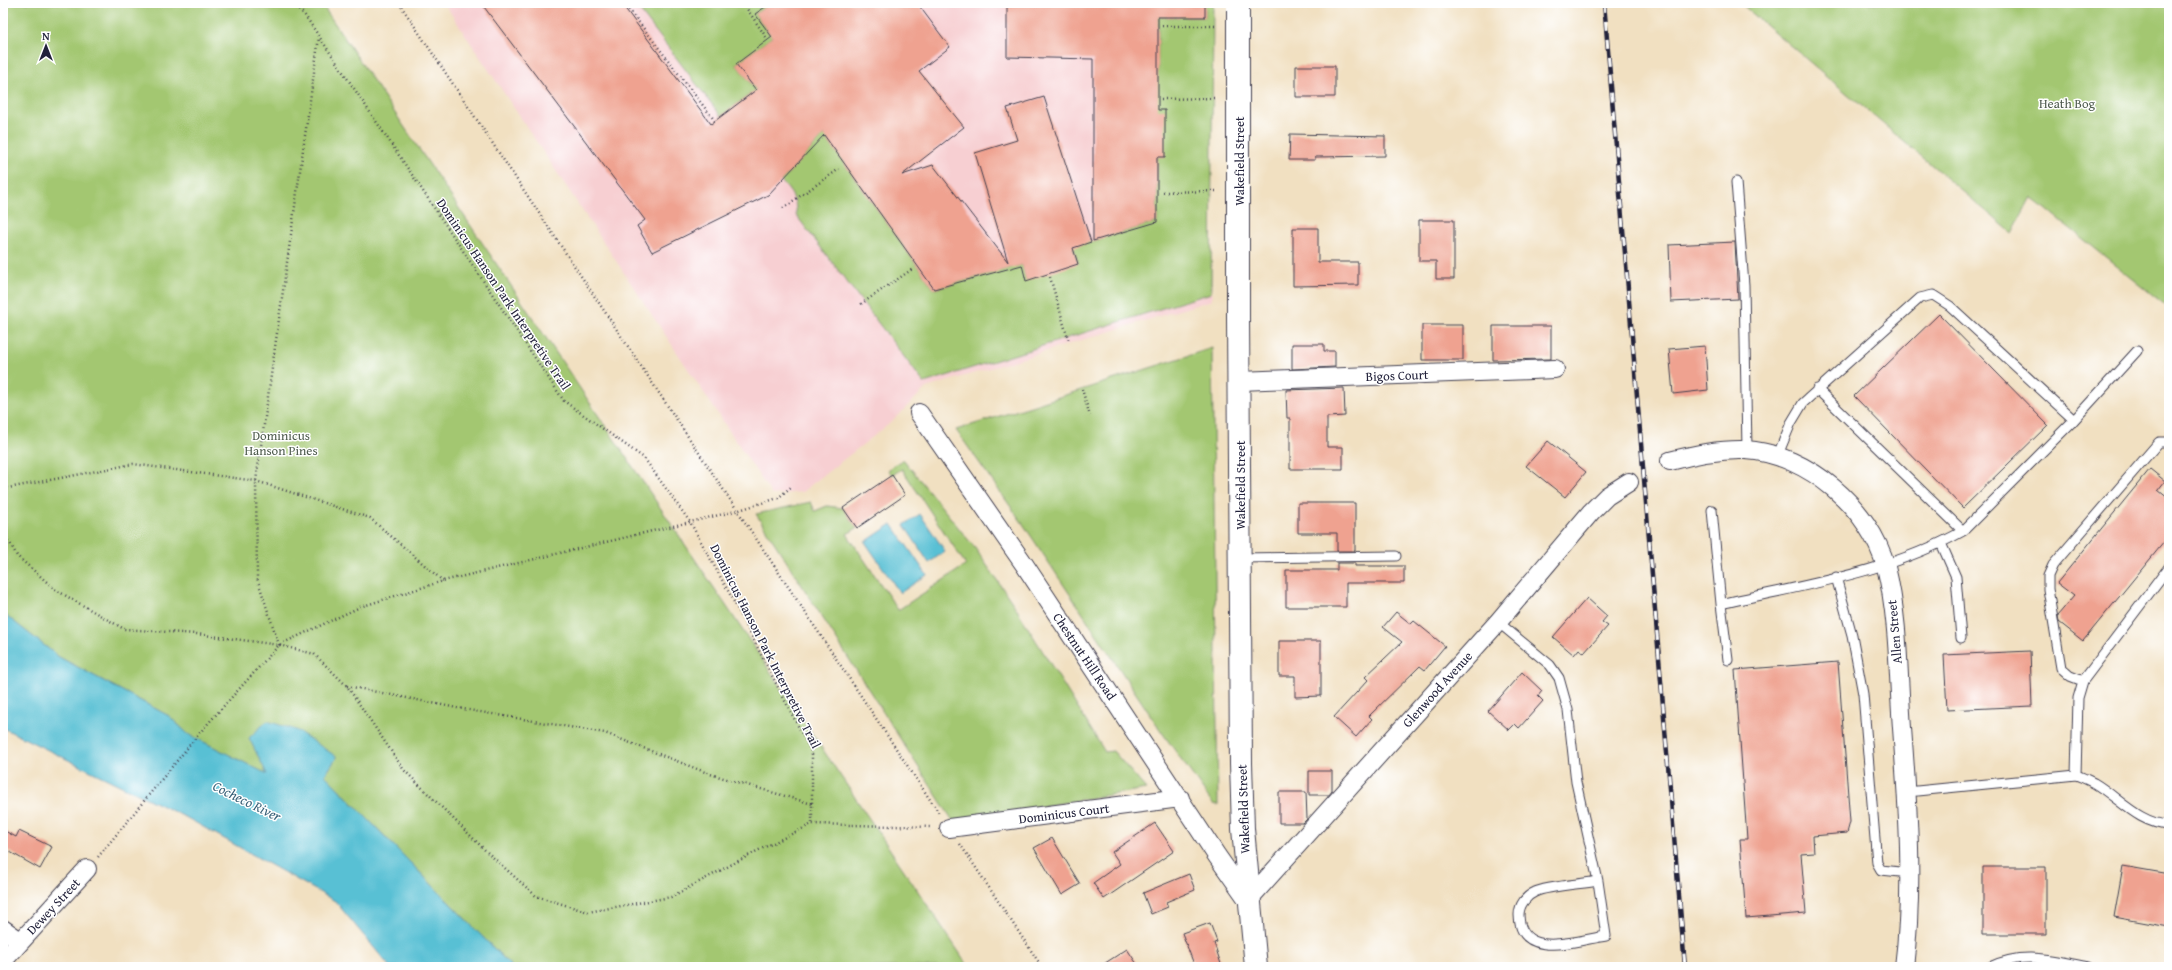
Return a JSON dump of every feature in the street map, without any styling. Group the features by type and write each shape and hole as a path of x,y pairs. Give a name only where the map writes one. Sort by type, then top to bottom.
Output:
{"main road":[{"name":"Wakefield Street","path":"1238,3 1238,316 1240,381 1242,821 1248,900 1256,967"}],"street":[{"name":"Bigos Court","path":"1240,381 1555,369"},
{"name":"Chestnut Hill Road","path":"919,413 1024,564 1248,900"},
{"name":"Allen Street","path":"1670,461 1700,453 1747,450 1777,457 1818,476 1836,490 1865,524 1877,543 1885,565 1893,609 1907,792 1910,873 1904,967"},
{"name":"Glenwood Avenue","path":"1248,900 1498,622 1591,512 1607,496 1629,482"},
{"name":"Dominicus Court","path":"949,828 1180,798"},
{"name":"Dewey Street","path":"3,962 20,941 87,869"},
{"path":"3,929 20,941"}],"lane":[{"path":"1736,182 1744,285 1747,450"},
{"path":"1777,457 1799,410 1817,389 1920,298 1933,295 1950,306 2074,420"},
{"path":"1722,604 1885,565 1941,543 1963,531 2074,420 2137,351"},
{"path":"1817,389 1963,531"},
{"path":"2083,681 2070,676 2061,668 2048,589 2048,576 2053,565 2159,442 2169,442"},
{"path":"1712,510 1728,660"},
{"path":"1941,543 1956,577 1961,638"},
{"path":"1240,558 1396,556"},
{"path":"2076,775 2078,698 2083,681 2169,566"},
{"path":"1836,577 1852,635 1863,694 1877,863 1881,870 1887,872 1910,873"},
{"path":"1498,622 1550,665 1559,678 1568,710 1576,782 1598,881 1606,936 1546,946 1531,941 1523,934 1519,923 1519,911 1524,899 1535,891 1598,881"},
{"path":"1907,792 2076,775 2094,783 2145,820 2161,825 2169,825"},
{"path":"1990,967 2005,959 2031,957 2089,967"}],"path":[{"name":"Dominicus Hanson Park Interpretive Trail","path":"289,3 304,14 564,401 644,458 690,522 732,598 812,753 812,824"},
{"path":"399,3 736,511 1042,967"},
{"path":"624,3 715,121"},
{"path":"743,3 766,37"},
{"path":"1162,26 1217,26"},
{"path":"279,645 257,578 256,481 319,36"},
{"path":"1161,99 1216,98"},
{"path":"783,208 840,169"},
{"path":"1163,192 1216,191"},
{"path":"861,304 914,268"},
{"path":"1050,276 1069,342"},
{"path":"1082,389 1090,416"},
{"path":"3,489 133,464 256,481 370,518 443,581"},
{"path":"87,869 127,823 203,729 279,645 360,607 443,581 736,511 778,498 791,488"},
{"path":"3,530 17,556 56,590 124,629 197,634 279,645 314,654 347,686 404,770 487,852 536,896 588,912 671,897 812,824 949,828"},
{"path":"347,686 457,708 605,733 710,774 812,804"}],"shaded area":[{"path":"444,3 1212,3 1212,300 926,388 888,425 802,492 772,495"}],"green space":[{"name":"Dominicus Hanson Pines","path":"3,3 321,3 969,967 512,967 325,775 337,757 268,775 188,734 169,716 59,657 3,613"},
{"path":"634,3 771,3 755,14 772,37 736,64 756,90 721,116"},
{"path":"1205,3 1213,3 1211,293 924,383 796,215 793,196 781,181 824,135 934,289 1022,265 1026,280 1078,263 1073,247 1157,222 1158,17 1205,17"},
{"name":"Heath Bog","path":"1740,3 2169,3 2169,308 2031,197 2012,233"},
{"path":"1212,348 1218,805 1213,804 1161,731 1023,524 956,430"},
{"path":"903,459 975,548 1014,605 1105,752 1113,751 1146,789 953,821 756,514 811,502 815,511 827,506 843,508 857,528 847,534 898,610 966,565 902,469 892,475 888,470"}],"water":[{"path":"920,514 945,551 929,563 904,525"},
{"path":"892,524 927,575 900,593 865,542"},
{"name":"Cocheco River","path":"3,613 59,657 169,716 188,734 267,774 249,738 267,721 296,730 337,757 325,775 512,967 390,967 335,901 189,819 3,728"}],"building":[{"path":"481,3 621,3 711,124 756,90 736,64 772,37 755,14 771,3 917,3 950,47 919,71 964,127 902,175 933,165 1008,262 975,153 1017,140 1007,108 1044,97 1091,242 1073,248 1078,264 1026,281 1022,265 934,289 824,135 768,195 652,252 637,226 645,220"},
{"path":"1007,3 1205,3 1205,17 1158,17 1158,110 1165,110 1165,157 1157,157 1157,222 1093,241 1093,59 1007,57"},
{"path":"1296,66 1335,66 1335,97 1296,97"},
{"path":"1290,134 1385,136 1385,156 1315,157 1315,160 1289,160"},
{"path":"1419,220 1454,220 1454,279 1436,279 1436,261 1419,261"},
{"path":"1293,228 1318,228 1318,262 1358,262 1358,285 1293,286"},
{"path":"1735,242 1738,299 1671,302 1669,245"},
{"path":"1939,314 2048,425 1963,508 1854,396"},
{"path":"1422,325 1463,325 1463,360 1422,360"},
{"path":"1493,326 1551,326 1551,359 1493,360"},
{"path":"1292,344 1324,344 1324,351 1335,351 1335,367 1292,369"},
{"path":"1705,346 1708,390 1673,394 1669,349"},
{"path":"1344,388 1345,416 1327,417 1327,447 1343,447 1343,469 1290,469 1290,418 1287,418 1286,390"},
{"path":"1548,441 1586,472 1565,497 1526,466"},
{"path":"2150,469 2165,481 2158,490 2169,499 2169,536 2083,641 2059,622 2058,615 2074,596 2057,583"},
{"path":"892,475 905,495 857,528 843,508"},
{"path":"1298,503 1355,503 1355,551 1337,551 1337,533 1298,533"},
{"path":"1337,563 1355,563 1355,566 1404,566 1404,583 1346,583 1346,607 1286,607 1286,570 1337,570"},
{"path":"1587,598 1607,616 1602,622 1608,626 1584,653 1579,649 1574,655 1553,637"},
{"path":"1396,612 1411,624 1414,621 1445,646 1425,670 1420,666 1369,716 1372,719 1356,737 1334,717 1368,680 1365,677 1402,642 1383,627"},
{"path":"1279,641 1321,641 1321,696 1295,697 1295,676 1279,676"},
{"path":"2030,651 2032,706 1947,710 1944,655"},
{"path":"1838,662 1850,822 1847,833 1813,836 1814,853 1801,854 1806,913 1746,918 1740,839 1747,839 1735,670"},
{"path":"1522,672 1542,691 1538,696 1543,701 1519,728 1515,724 1509,730 1488,711"},
{"path":"1309,771 1332,771 1332,791 1329,795 1309,795"},
{"path":"1279,792 1306,792 1307,819 1303,823 1279,823"},
{"path":"1155,823 1174,851 1104,899 1093,883 1120,864 1112,852"},
{"path":"3,830 16,837 19,831 52,847 40,869 3,848"},
{"path":"1052,838 1080,884 1062,895 1034,848"},
{"path":"2123,866 2169,874 2169,927 2114,917"},
{"path":"1983,867 2046,867 2046,934 1983,934"},
{"path":"1189,874 1195,890 1166,902 1168,907 1151,914 1143,893"},
{"path":"1210,923 1217,942 1214,943 1222,967 1195,967 1182,933"},
{"path":"1127,949 1139,967 1099,967"}],"railway":[{"path":"1604,3 1685,967"}]}
